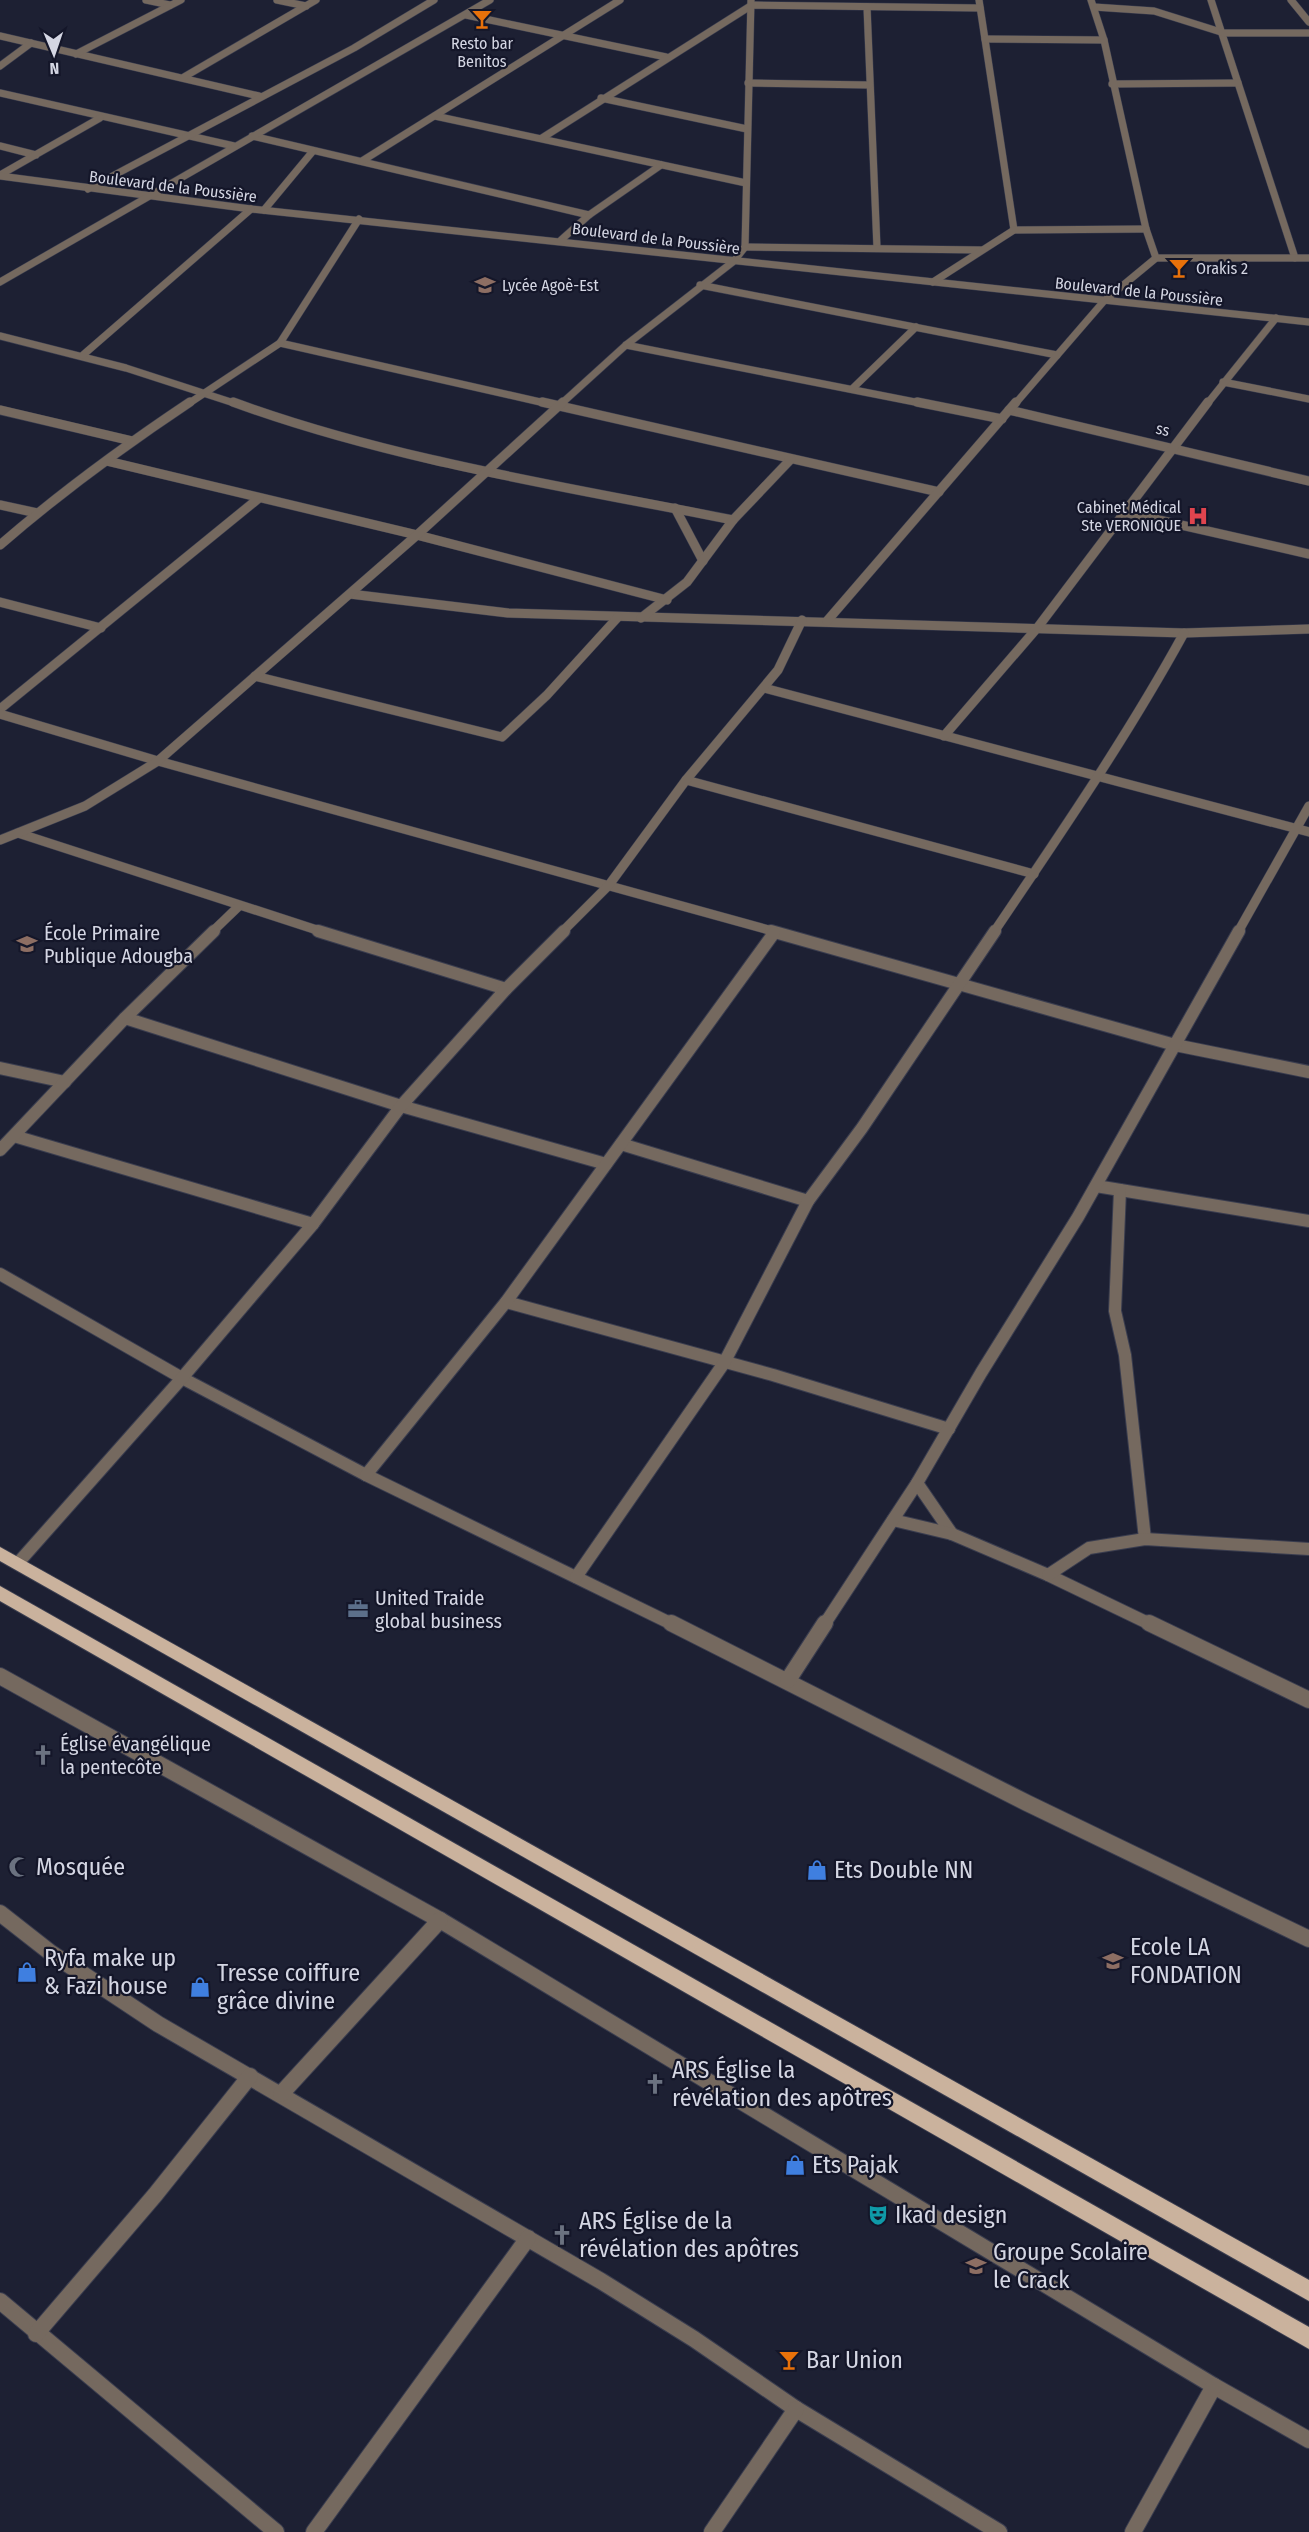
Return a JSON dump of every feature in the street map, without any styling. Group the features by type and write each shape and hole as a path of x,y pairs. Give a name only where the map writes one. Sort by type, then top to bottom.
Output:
{"main road":[{"path":"0,1553 1309,2291"},
{"path":"0,1593 1309,2339"}],"street":[{"path":"146,0 170,5"},
{"path":"76,54 181,0"},
{"path":"277,0 306,6"},
{"path":"184,77 316,0"},
{"path":"88,189 259,96 354,48 434,0"},
{"path":"0,282 150,198 234,146 490,0"},
{"path":"362,161 620,0"},
{"path":"1211,0 1224,33 1295,258"},
{"path":"1291,0 1309,22"},
{"path":"0,840 85,806 158,761 417,535 556,406 626,345 700,285 734,261 745,247 752,2"},
{"path":"542,138 752,2 867,7 980,4 1014,230"},
{"path":"1156,258 1146,229 1104,40 1092,4 1154,11 1224,33 1309,33"},
{"path":"867,7 877,248"},
{"path":"466,15 666,57"},
{"path":"0,36 259,96"},
{"path":"985,39 1104,40"},
{"path":"0,66 31,43"},
{"path":"748,83 869,85"},
{"path":"1112,84 1238,83"},
{"path":"0,93 100,118 234,146"},
{"path":"601,98 747,129"},
{"path":"435,116 746,183"},
{"path":"0,176 100,118"},
{"path":"252,136 589,215"},
{"path":"0,146 36,155"},
{"path":"264,210 314,151"},
{"path":"561,240 589,215 662,165"},
{"name":"Boulevard de la Poussière","path":"0,176 150,198 561,240 734,261 1309,322"},
{"path":"83,355 251,209"},
{"path":"0,545 37,513 132,441 280,343 359,219"},
{"path":"933,282 1014,230 1146,229"},
{"path":"745,247 981,250"},
{"path":"827,621 1104,301 1156,258 1309,258"},
{"path":"700,285 1058,355"},
{"path":"944,736 1038,627 1223,382 1276,318"},
{"path":"852,389 915,327"},
{"path":"0,336 83,355 204,392 255,412 302,425 489,469 733,520"},
{"path":"280,343 939,492"},
{"path":"626,345 1002,419"},
{"path":"1223,382 1309,399"},
{"path":"0,410 132,441"},
{"name":"ss","path":"1010,410 1309,481"},
{"path":"641,618 667,600 687,582 733,520 791,459"},
{"path":"107,461 417,535 667,600"},
{"path":"0,709 259,498"},
{"path":"0,505 37,513"},
{"path":"675,508 703,561"},
{"path":"1124,512 1309,554"},
{"path":"350,594 483,612 641,618 802,620 1184,633 1309,629"},
{"path":"0,602 101,627"},
{"path":"255,676 502,737 547,695 618,617"},
{"path":"18,1563 182,1378 313,1224 401,1106 506,989 609,885 686,780 778,670 802,620"},
{"path":"576,1577 724,1363 808,1201 862,1128 1098,778 1147,700 1184,633"},
{"path":"764,688 1309,832"},
{"path":"0,714 158,761 609,885 1175,1045 1309,1072"},
{"path":"686,780 1034,874"},
{"path":"788,1680 917,1483 981,1373 1096,1186 1309,806"},
{"path":"18,833 239,906 506,989"},
{"path":"0,1150 125,1018 239,906"},
{"path":"366,1475 506,1302 774,933"},
{"path":"125,1018 401,1106 606,1164"},
{"path":"0,1068 65,1082"},
{"path":"14,1136 313,1224"},
{"path":"621,1144 808,1201"},
{"path":"1096,1186 1309,1221"},
{"path":"1120,1190 1115,1311 1125,1355 1145,1539"},
{"path":"0,1274 182,1378 366,1475 788,1680 1027,1803 1309,1939"},
{"path":"506,1302 773,1375 949,1429"},
{"path":"917,1483 951,1534"},
{"path":"893,1520 951,1534 1048,1575 1309,1700"},
{"path":"1048,1575 1089,1548 1145,1539 1309,1549"},
{"path":"0,1676 440,1920 1214,2386 1309,2440"},
{"path":"0,1913 51,1953 128,2005 528,2238 694,2339 796,2409 999,2532"},
{"path":"281,2094 440,1920"},
{"path":"36,2334 155,2195 249,2076"},
{"path":"314,2532 528,2238"},
{"path":"0,2301 36,2334 180,2449 276,2532"},
{"path":"1133,2532 1214,2386"},
{"path":"712,2532 796,2409"}],"place":[{"name":"Resto bar Benitos","path":"482,19"},
{"name":"Orakis 2","path":"1179,268"},
{"name":"Lycée Agoè-Est","path":"485,285"},
{"name":"Cabinet Médical Ste VERONIQUE","path":"1198,516"},
{"name":"École Primaire Publique Adougba","path":"27,944"},
{"name":"United Traide global business","path":"358,1609"},
{"name":"Église évangélique la pentecôte","path":"43,1755"},
{"name":"Mosquée","path":"19,1867"},
{"name":"Ets Double NN","path":"817,1870"},
{"name":"Ecole LA FONDATION","path":"1113,1961"},
{"name":"Ryfa make up & Fazi house","path":"27,1972"},
{"name":"Tresse coiffure grâce divine","path":"200,1987"},
{"name":"ARS Église la révélation des apôtres","path":"655,2084"},
{"name":"Ets Pajak","path":"795,2165"},
{"name":"Ikad design","path":"878,2215"},
{"name":"ARS Église de la révélation des apôtres","path":"562,2235"},
{"name":"Groupe Scolaire le Crack","path":"976,2266"},
{"name":"Bar Union","path":"789,2360"}]}
